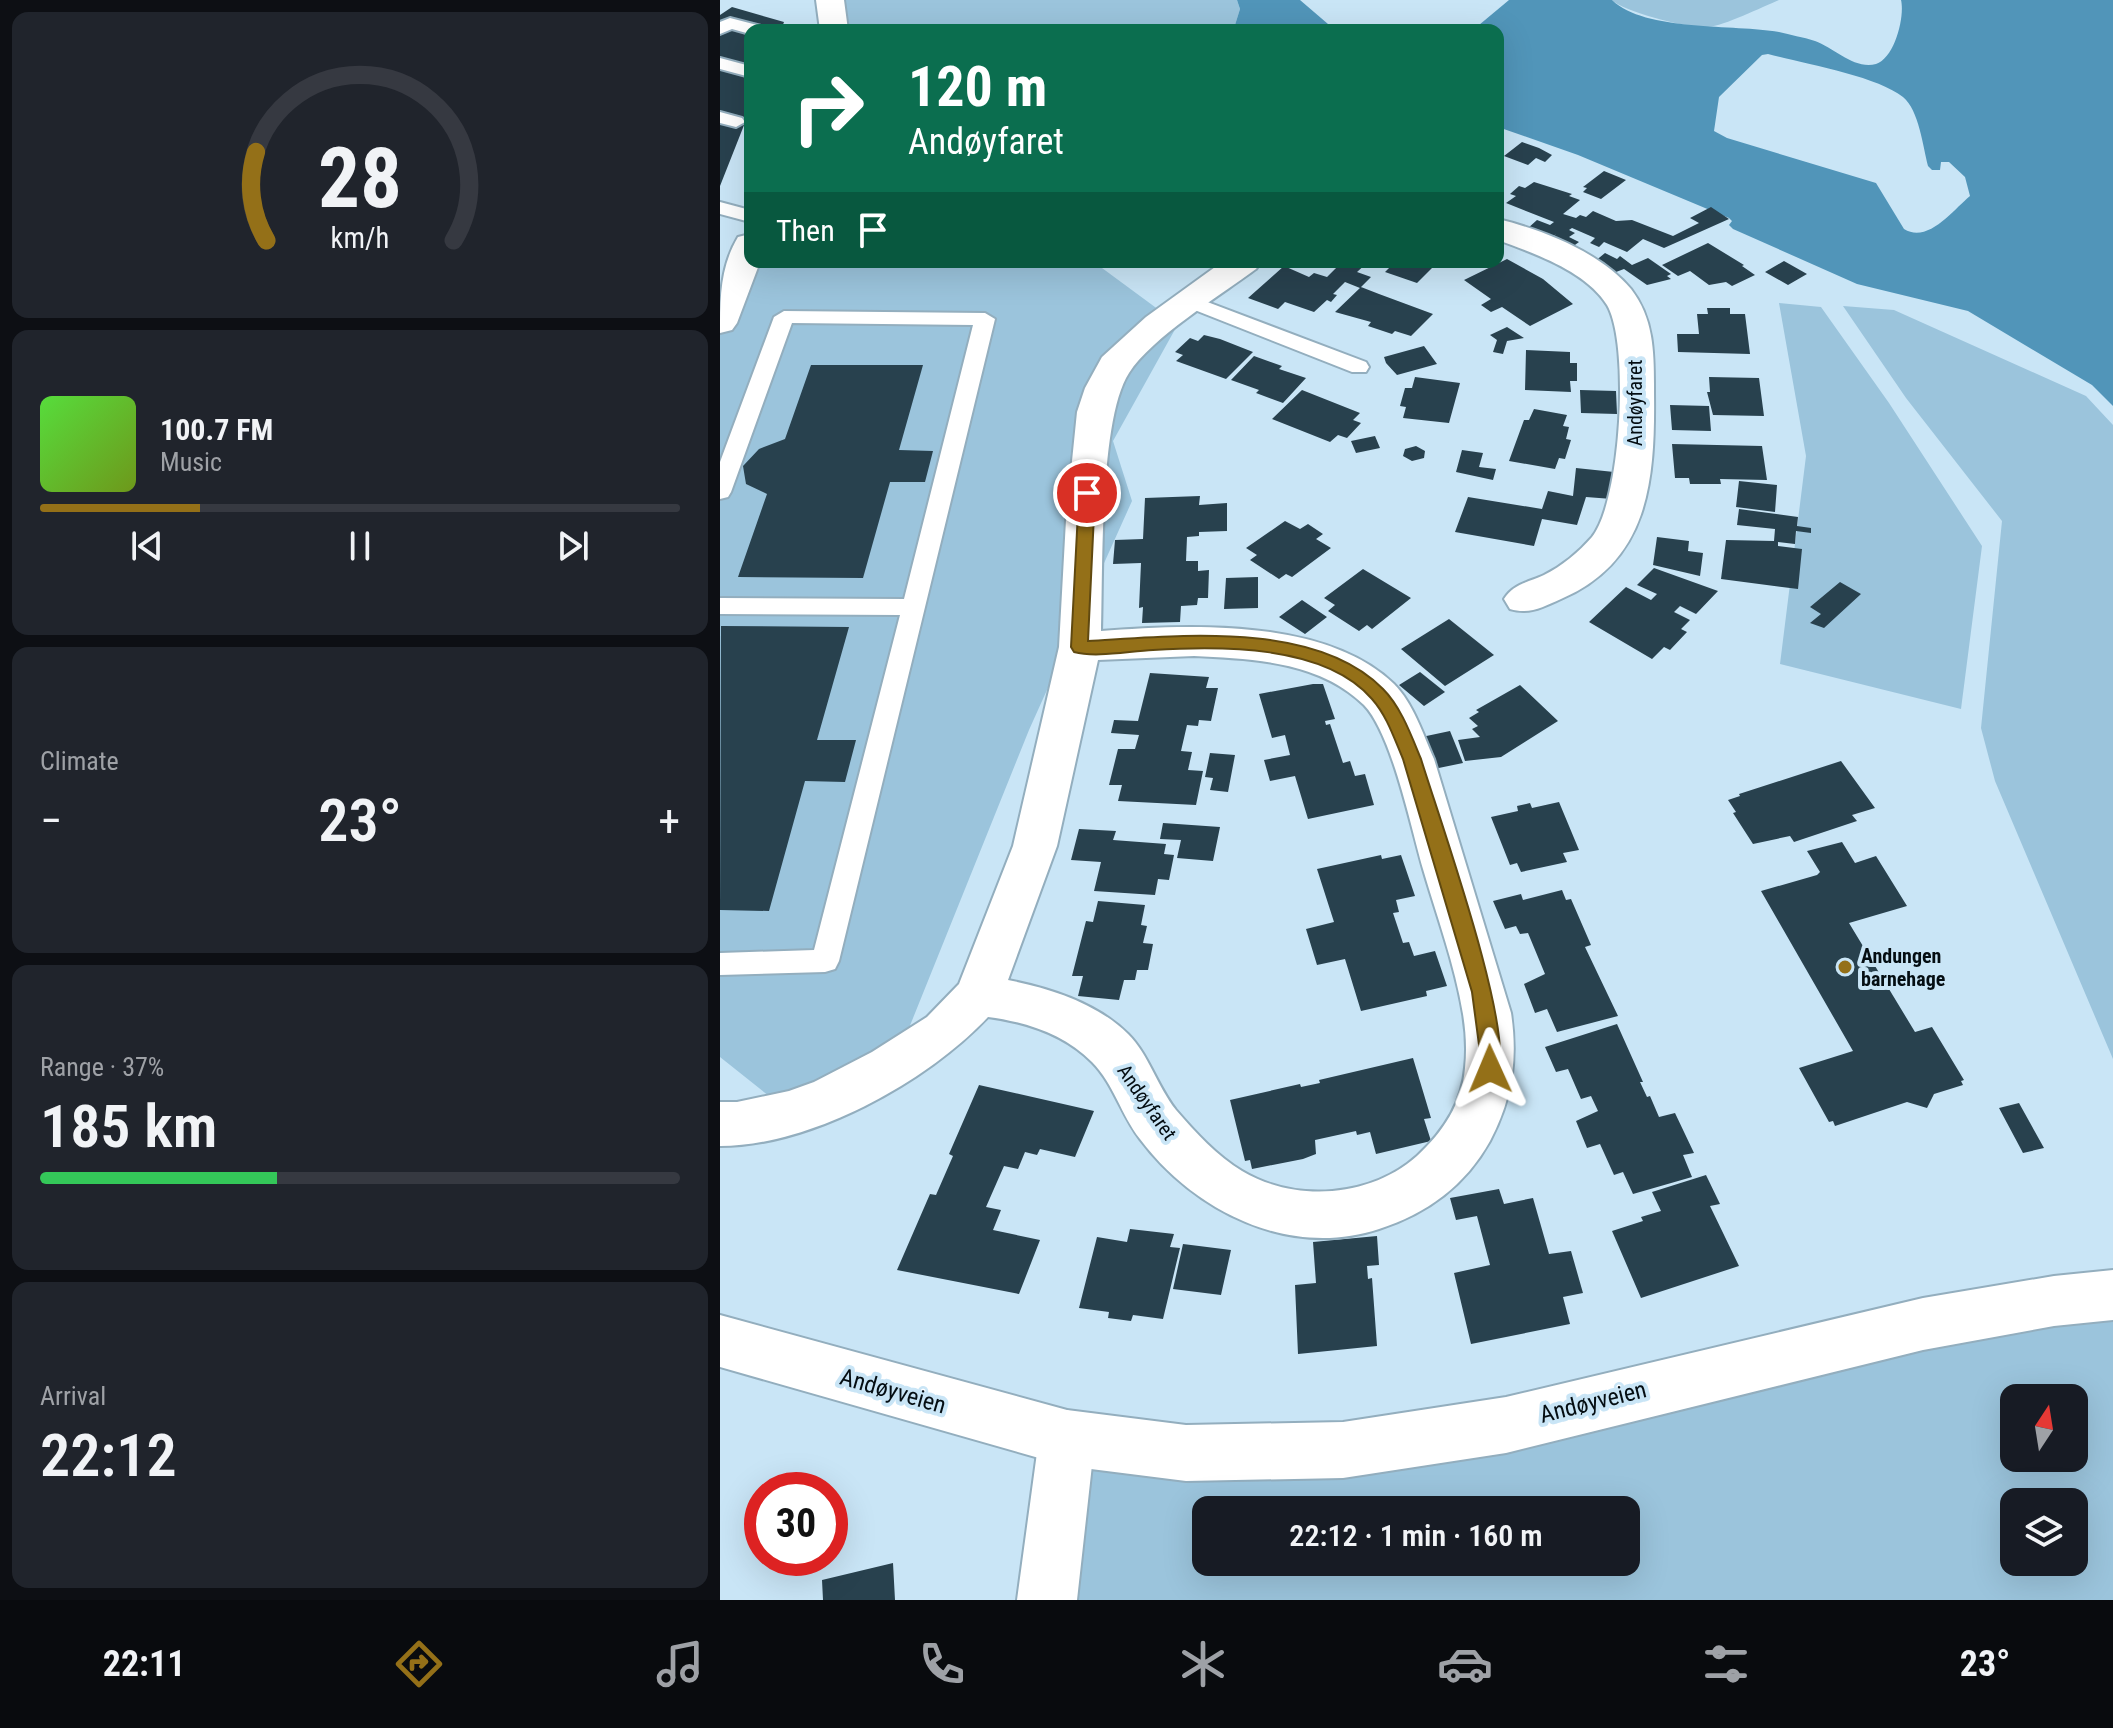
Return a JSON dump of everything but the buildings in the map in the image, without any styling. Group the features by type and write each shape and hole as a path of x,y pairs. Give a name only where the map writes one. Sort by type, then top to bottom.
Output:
{"street":[{"path":"830,0 833,24"},
{"name":"Andøyfaret","path":"1504,231 1547,249 1603,280 1619,297 1631,318 1635,347 1637,438 1631,491 1624,517 1592,565 1546,591 1524,599"},
{"path":"720,323 744,260"},
{"path":"720,1124 737,1124 789,1113 831,1098 889,1067 944,1031 978,996 1035,846 1080,647 1083,549 1095,412 1115,365 1158,324 1236,268"},
{"name":"Andøyfaret","path":"978,996 1007,999 1080,1027 1111,1049 1157,1124 1191,1160 1234,1193 1279,1209 1329,1217 1377,1209 1426,1181 1459,1149 1480,1112 1490,1069 1490,1032 1482,992 1412,759 1397,723 1378,694 1342,667 1303,652 1261,646 1167,643 1080,647"},
{"name":"Andøyveien","path":"720,1341 1067,1438 1186,1453 1343,1450 1506,1425 1923,1324 2054,1301 2113,1295"},
{"path":"1047,1600 1067,1438"}],"lane":[{"path":"720,29 730,23 744,27"},
{"path":"720,63 744,70"},
{"path":"720,208 744,215"},
{"path":"720,217 744,217"},
{"path":"1189,301 1359,367"},
{"path":"720,492 784,317 985,319 825,961 720,964"},
{"path":"720,606 914,607"}],"shaded area":[{"path":"828,0 1237,0 1240,9 1235,24 825,24"},
{"path":"1237,0 1300,0 1328,24 1235,24 1240,9"},
{"path":"1509,0 1612,0 1627,10 1668,22 1779,32 1806,38 1852,61 1868,65 1883,60 1893,45 1900,26 1901,0 2113,0 2113,406 2092,385 1968,311 1857,284 1733,229 1729,218 1578,155 1504,129 1504,24 1480,24","holes":["1762,55 1819,66 1876,83 1903,97 1917,120 1928,166 1932,170 1940,170 1941,162 1949,162 1965,177 1970,196 1931,229 1913,232 1904,229 1876,183 1727,138 1714,131 1719,97"]},
{"path":"1612,0 1779,0 1733,20 1699,27 1658,19"},
{"path":"744,267 1102,268 1178,324 1113,441 1132,501 1029,730 907,1033 779,1104 720,1057 720,309"},
{"path":"1779,303 1821,307 1889,403 1982,546 1961,709 1780,664 1806,456"},
{"path":"1843,306 1894,310 2086,396 2113,425 2113,1059 1995,781 1981,728 2002,521 1906,398"},
{"path":"2113,1303 2113,1600 1058,1600 1061,1439 1230,1457"}],"place":[{"name":"Andungen barnehage","path":"1845,967"}],"route":[{"path":"1087,493 1080,647 1167,643 1261,646 1303,652 1342,667 1378,694 1397,723 1412,759 1482,992 1490,1032 1490,1069"}]}
